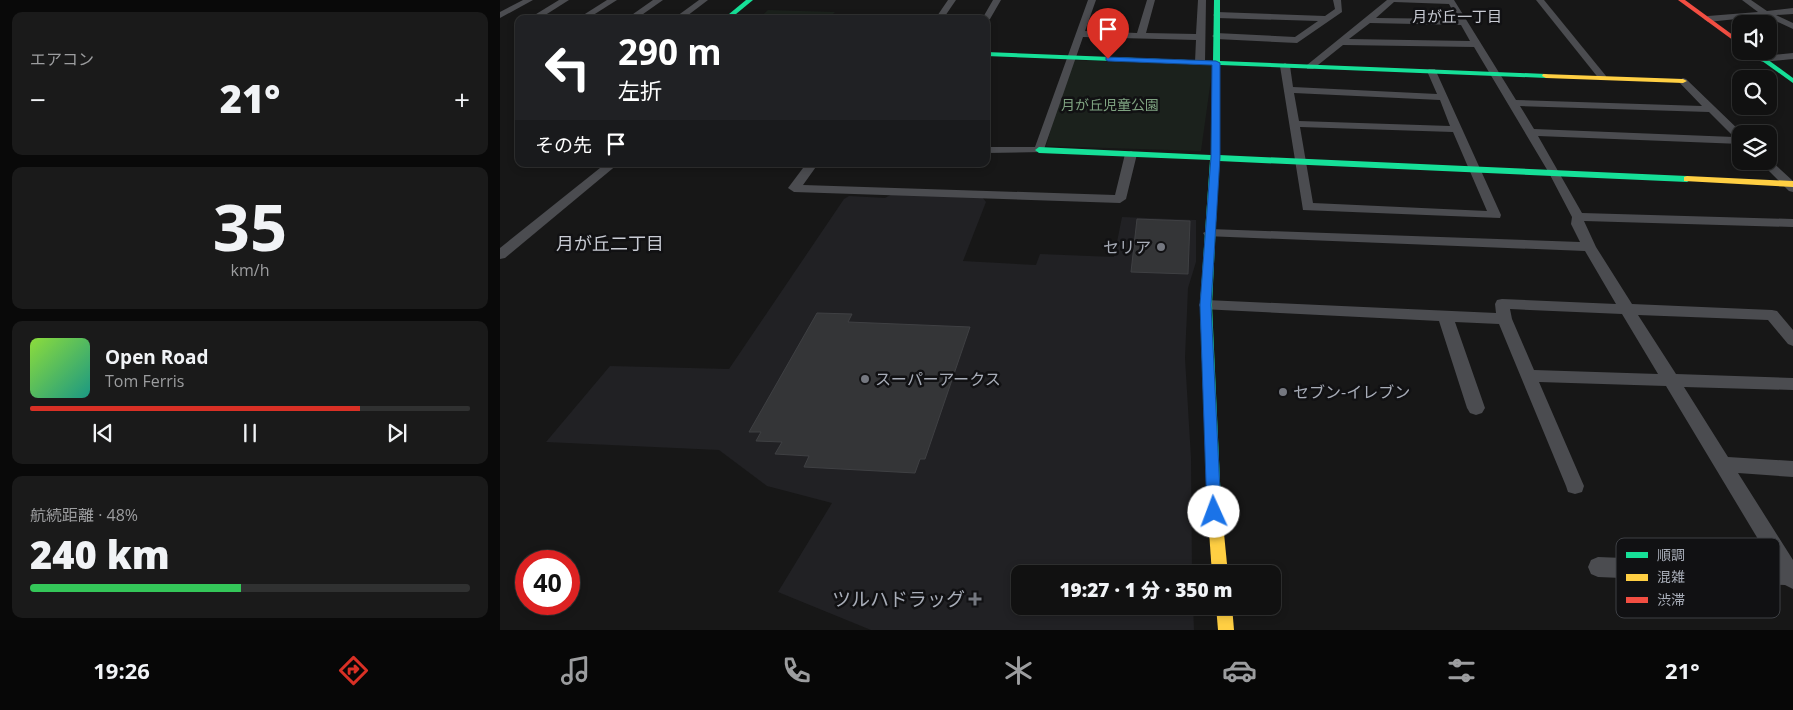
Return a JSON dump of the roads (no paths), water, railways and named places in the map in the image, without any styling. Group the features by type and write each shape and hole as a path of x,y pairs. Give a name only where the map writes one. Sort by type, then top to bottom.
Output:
{"street":[{"path":"500,15 529,0"},
{"path":"539,15 565,0"},
{"path":"588,15 613,0"},
{"path":"636,15 659,0"},
{"path":"683,15 704,0"},
{"path":"731,15 750,0"},
{"path":"942,15 952,0"},
{"path":"988,15 997,0"},
{"path":"1039,150 1092,0"},
{"path":"1141,35 1151,0"},
{"path":"1200,62 1202,0"},
{"path":"1217,0 1215,157 1206,305 1214,512 1219,565"},
{"path":"1216,36 1298,40 1339,10 1337,0"},
{"path":"1310,66 1392,0 1450,1 1555,173 1578,217 1578,224 1589,247 1768,538"},
{"path":"1540,0 1603,78"},
{"path":"1681,0 1732,37"},
{"path":"1746,0 1793,35"},
{"path":"500,6 517,6"},
{"path":"1708,19 1793,11"},
{"path":"1765,13 1793,26"},
{"path":"1217,16 1328,19"},
{"path":"1368,20 1463,22"},
{"path":"1080,34 1200,37"},
{"path":"1341,42 1477,44"},
{"path":"990,54 1683,81 1732,130"},
{"path":"1777,58 1793,56"},
{"path":"1763,60 1793,81"},
{"path":"1285,66 1307,206 1495,215 1432,71"},
{"path":"1289,90 1443,98"},
{"path":"1512,103 1712,109"},
{"path":"1294,124 1457,129"},
{"path":"1530,132 1732,139"},
{"path":"990,150 1039,150 1215,157 1791,185"},
{"path":"810,167 794,188 1120,199 1131,154"},
{"path":"500,255 608,167"},
{"path":"1775,170 1791,185"},
{"path":"1578,217 1793,223"},
{"path":"1210,233 1589,247"},
{"path":"1575,486 1504,319 1502,304 1772,315 1793,340"},
{"path":"1206,305 1504,319"},
{"path":"1445,316 1476,408"},
{"path":"1529,376 1793,384"},
{"path":"1723,464 1793,469"},
{"path":"1780,557 1792,577"},
{"path":"1598,567 1616,568"},
{"path":"1225,615 1226,630"}],"place":[{"name":"セリア","path":"1161,247"},
{"name":"スーパーアークス","path":"865,379"},
{"name":"セブン-イレブン","path":"1283,392"},
{"name":"ツルハドラッグ","path":"975,599"}],"district":[{"name":"月が丘一丁目","path":"1457,16"},
{"name":"月が丘二丁目","path":"610,243"}],"park label":[{"name":"月が丘児童公園","path":"1110,104"}]}
